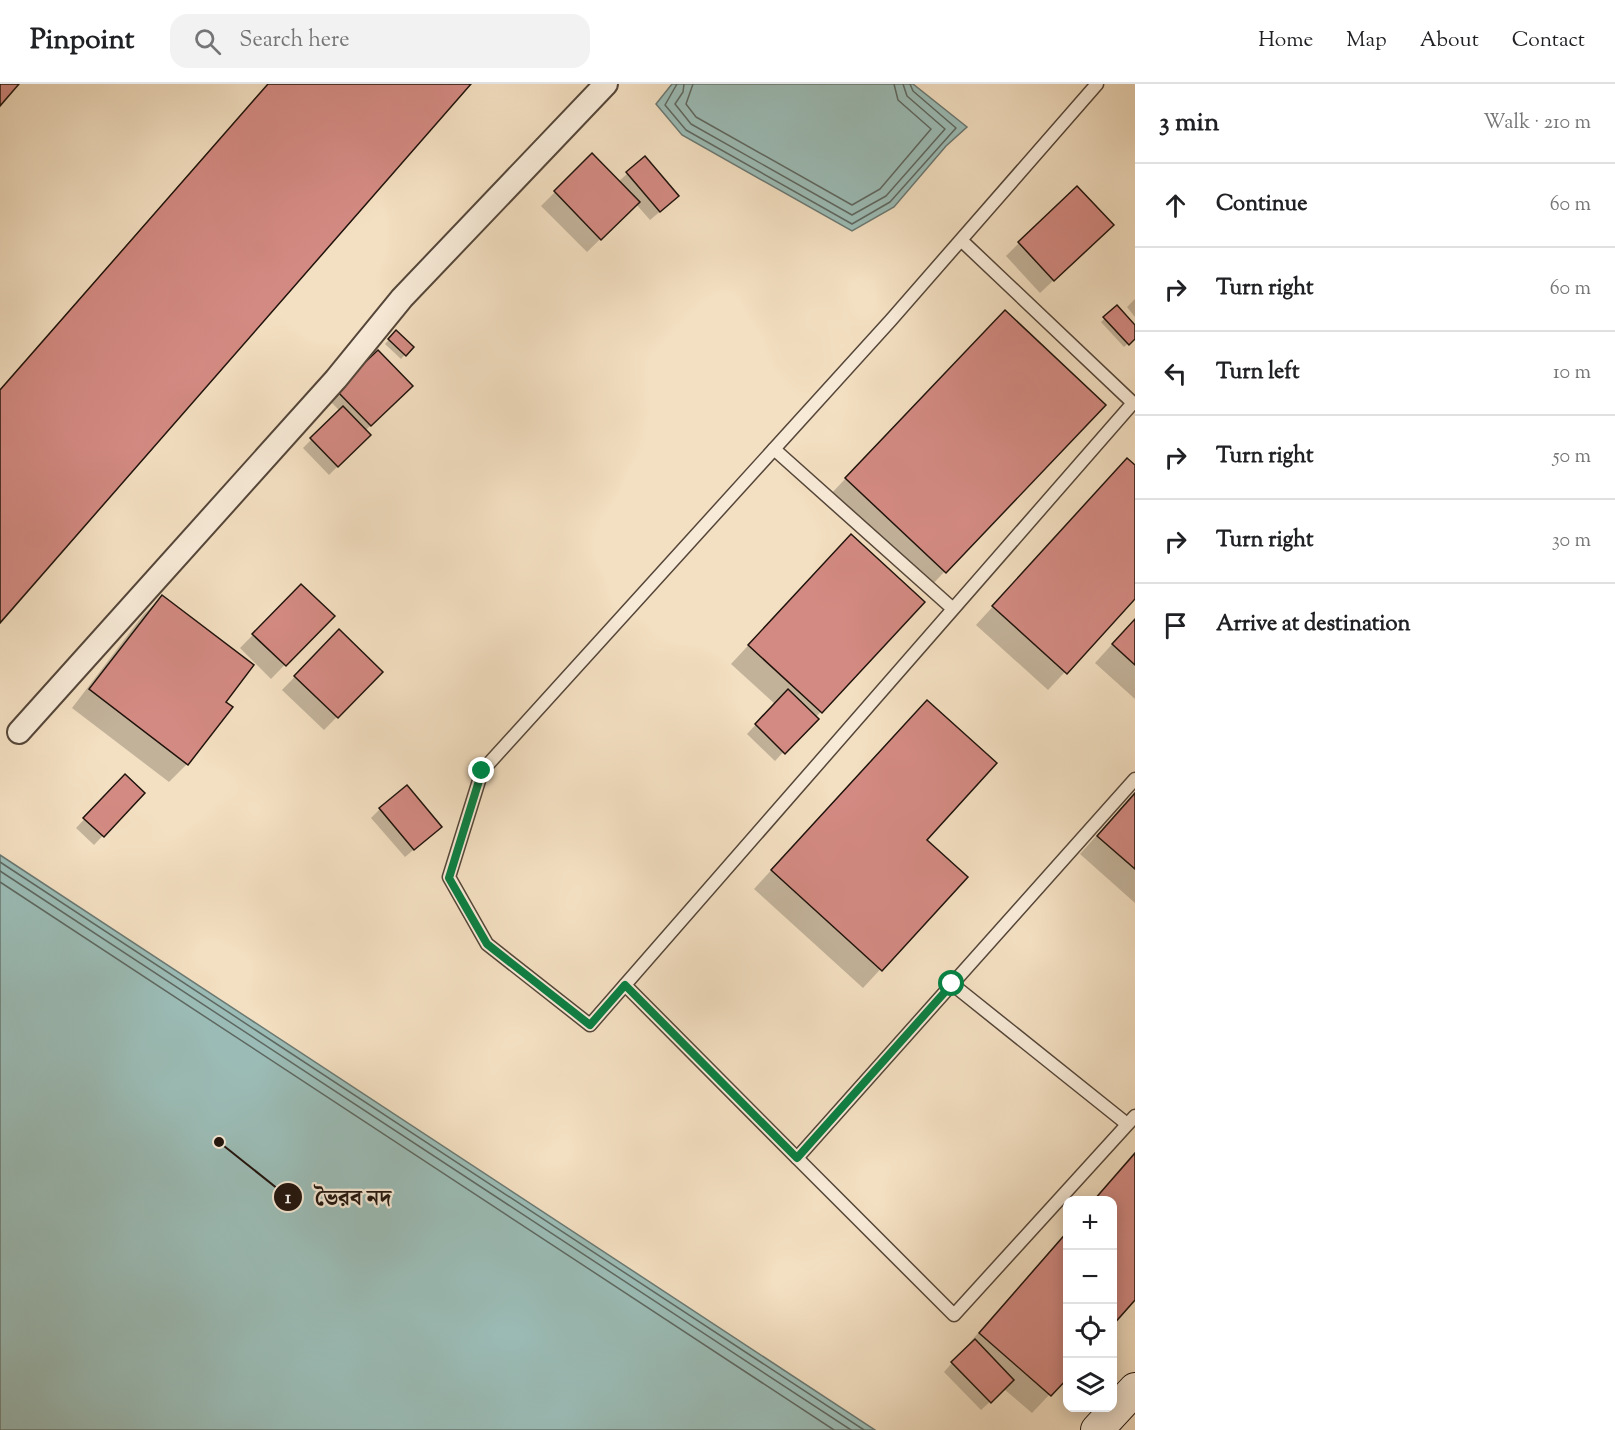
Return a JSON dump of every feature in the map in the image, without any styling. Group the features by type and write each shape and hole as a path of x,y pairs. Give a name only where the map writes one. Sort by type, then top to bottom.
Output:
{"street":[{"path":"19,732 328,388 402,298 606,84"},
{"path":"1097,1430 1135,1389"},
{"path":"1112,1430 1135,1405"}],"lane":[{"path":"961,240 1134,404 952,608 590,1025 487,944 449,878 482,771 774,449 1097,84"},
{"path":"774,449 952,608"},
{"path":"797,1158 1135,779"},
{"path":"625,985 954,1315 1131,1120 952,984"}],"water":[{"path":"672,84 913,84 967,127 946,146 894,207 852,231 682,135 656,104"},
{"path":"0,855 875,1430 0,1430"}],"building":[{"path":"0,84 19,84 0,106"},
{"path":"268,84 471,84 0,623 0,390"},
{"path":"592,153 640,202 601,240 554,191"},
{"path":"645,156 679,196 660,212 626,172"},
{"path":"1077,186 1114,225 1054,281 1018,242"},
{"path":"1117,305 1135,325 1135,339 1129,345 1103,317"},
{"path":"1005,310 1106,405 946,573 845,478"},
{"path":"396,330 414,347 406,356 388,339"},
{"path":"378,350 413,386 371,426 336,390"},
{"path":"343,406 371,435 338,467 310,438"},
{"path":"1127,458 1135,465 1135,599 1067,674 992,606"},
{"path":"851,534 925,602 822,713 748,645"},
{"path":"301,584 335,616 286,666 252,634"},
{"path":"162,595 254,665 226,702 233,707 188,765 89,689"},
{"path":"1135,619 1135,665 1112,644"},
{"path":"339,629 383,672 338,718 294,676"},
{"path":"788,689 819,719 785,754 755,724"},
{"path":"927,700 997,763 927,840 968,877 882,971 771,870"},
{"path":"125,774 145,793 104,837 83,818"},
{"path":"407,785 442,827 414,850 379,808"},
{"path":"1135,793 1135,869 1097,836"},
{"path":"1135,1153 1135,1300 1117,1320 1117,1196 1097,1196"},
{"path":"1063,1237 1063,1383 1051,1396 979,1333"},
{"path":"975,1339 1014,1380 991,1403 951,1362"}],"place":[{"name":"ভৈরব নদ","path":"219,1142"}],"route":[{"path":"482,771 449,878 487,944 590,1025 625,985 797,1158 952,984"}]}
